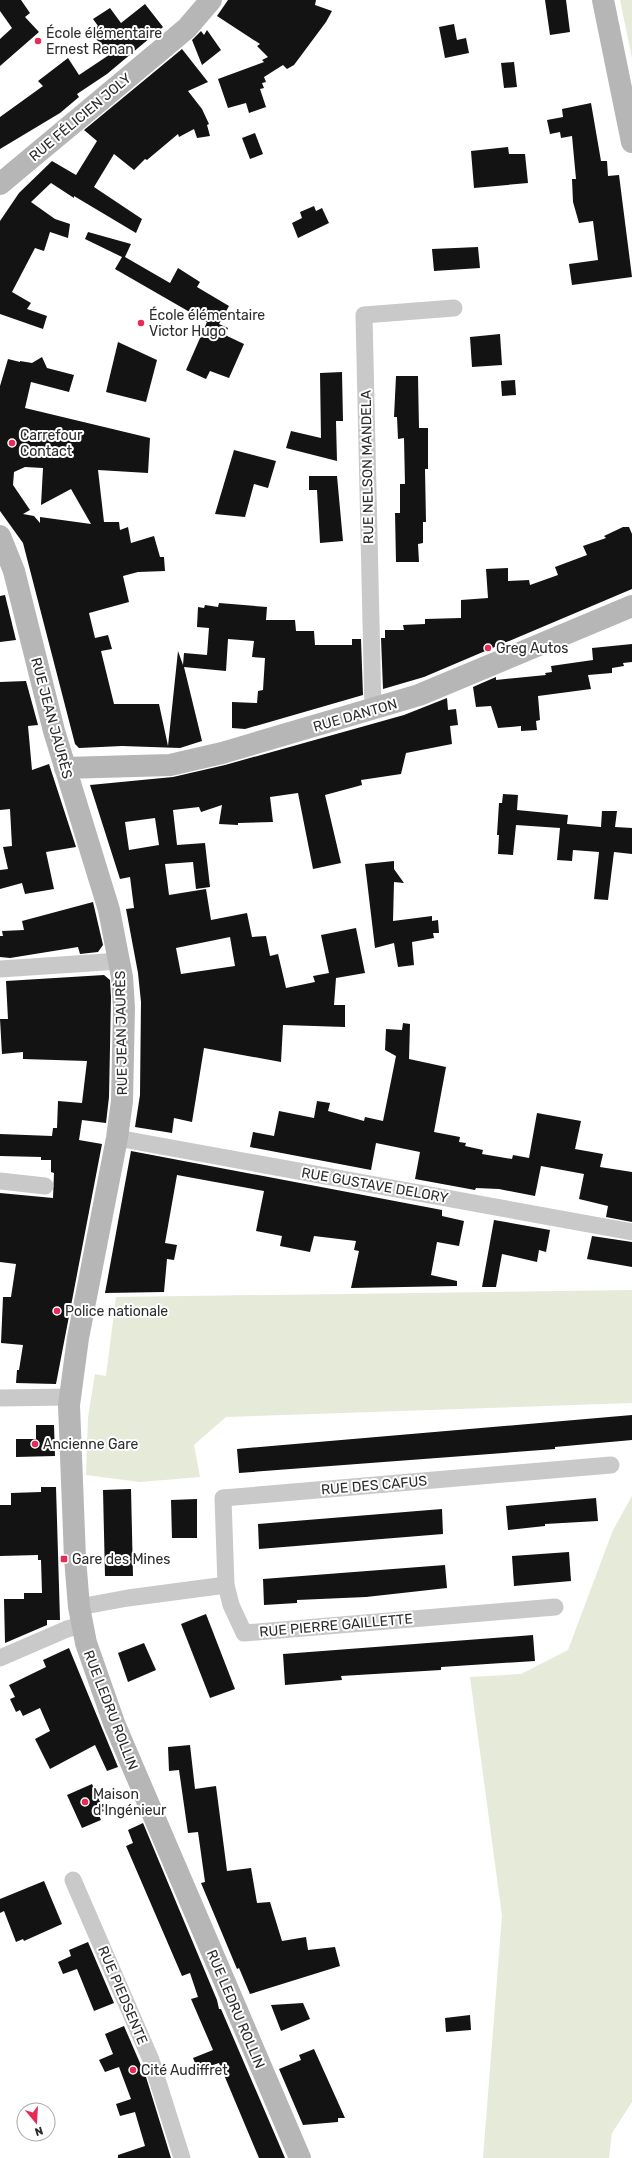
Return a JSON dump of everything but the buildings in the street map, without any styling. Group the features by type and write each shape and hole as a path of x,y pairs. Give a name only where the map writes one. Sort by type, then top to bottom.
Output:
{"street":[{"name":"RUE FÉLICIEN JOLY","path":"0,184 168,44 192,22 211,0"},
{"path":"603,0 632,142"},
{"name":"RUE NELSON MANDELA","path":"373,710 364,315 454,308"},
{"name":"RUE JEAN JAURÈS","path":"0,536 14,571 65,768 109,910 120,961 123,992 124,1073 117,1138 85,1300 70,1397"},
{"name":"RUE DANTON","path":"65,768 180,764 373,710 447,685 632,606"},
{"path":"0,969 120,961"},
{"name":"RUE GUSTAVE DELORY","path":"117,1138 632,1232"},
{"path":"0,1181 45,1186"},
{"path":"0,1398 70,1397"},
{"name":"RUE LEDRU ROLLIN","path":"70,1397 75,1558 81,1616 95,1673 114,1723 300,2158"},
{"name":"RUE DES CAFUS","path":"226,1585 223,1498 611,1465"},
{"path":"0,1658 67,1629 81,1616 123,1598 226,1585"},
{"name":"RUE PIERRE GAILLETTE","path":"226,1585 231,1606 244,1633 555,1607"},
{"name":"RUE PIEDSENTE","path":"73,1880 153,2065 182,2158"}],"green space":[{"path":"620,0 632,0 632,58"},
{"path":"632,1290 632,1403 226,1417 194,1445 200,1477 140,1482 86,1475 88,1417 95,1374 106,1376 116,1297"},
{"path":"632,1496 632,2102 612,2133 609,2158 483,2158 502,1916 470,1677 521,1674 568,1650 613,1530"}],"place":[{"name":"École élémentaire Ernest Renan","path":"38,41"},
{"name":"École élémentaire Victor Hugo","path":"141,323"},
{"name":"Carrefour Contact","path":"12,443"},
{"name":"Greg Autos","path":"488,648"},
{"name":"Police nationale","path":"57,1311"},
{"name":"Ancienne Gare","path":"35,1444"},
{"name":"Gare des Mines","path":"64,1559"},
{"name":"Maison d'Ingénieur","path":"85,1802"},
{"name":"Cité Audiffret","path":"133,2070"}]}
